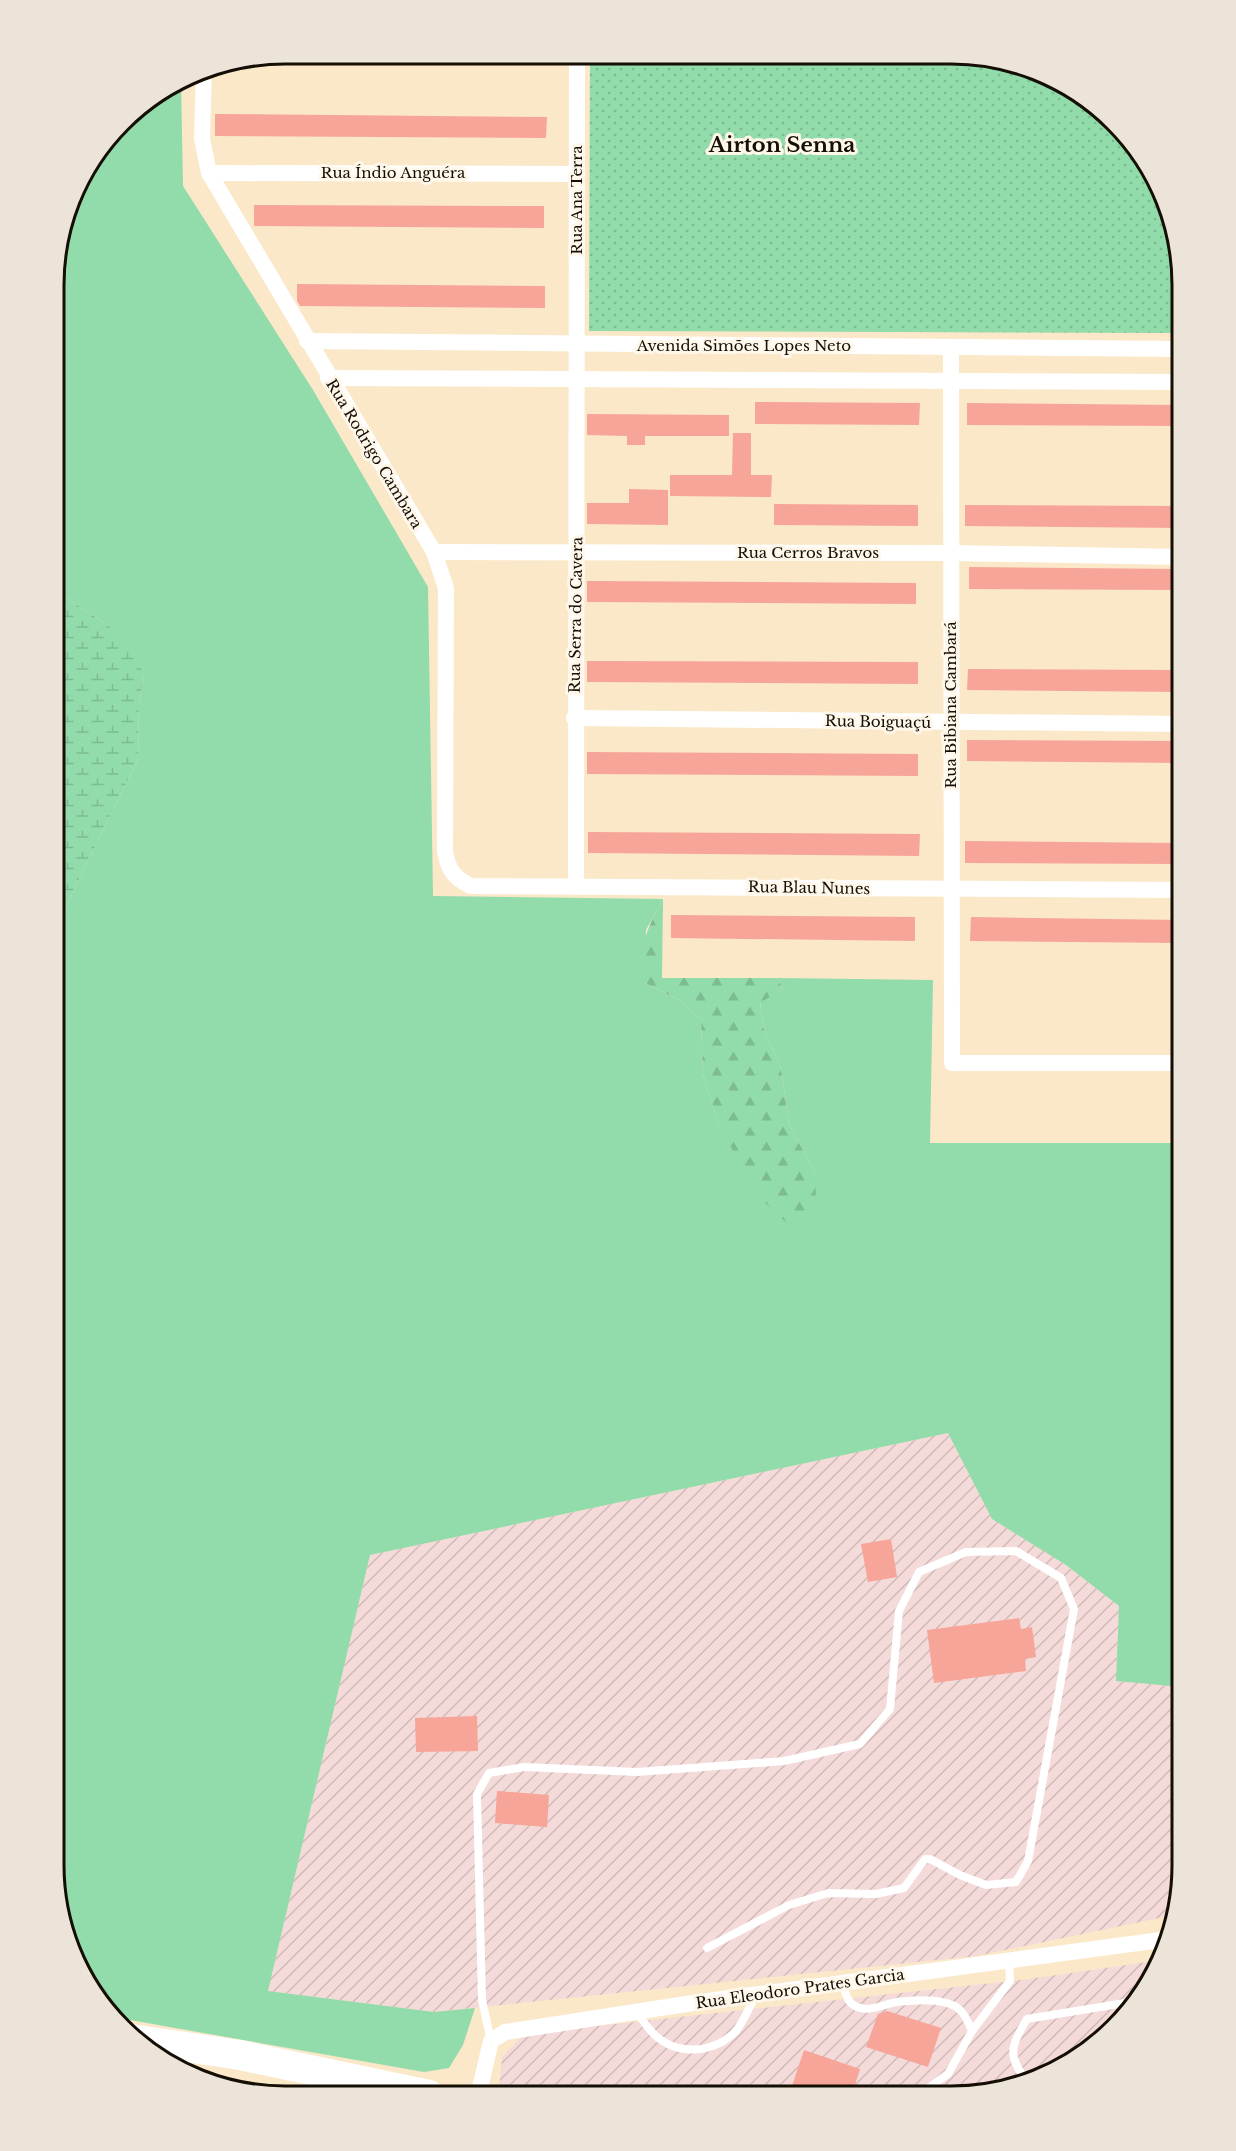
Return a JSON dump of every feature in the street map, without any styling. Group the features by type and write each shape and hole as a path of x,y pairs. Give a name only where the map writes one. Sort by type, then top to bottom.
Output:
{"highway":[{"path":"153,2042 240,2055 383,2086"}],"street":[{"name":"Rua Ana Terra","path":"576,345 577,64"},
{"name":"Rua Rodrigo Cambara","path":"204,80 202,140 209,173 328,378 434,552 446,588 447,864"},
{"name":"Rua Índio Anguéra","path":"209,173 577,174"},
{"name":"Avenida Simões Lopes Neto","path":"307,341 1172,349"},
{"name":"Rua Serra do Cavera","path":"576,345 577,552 574,718 576,885"},
{"name":"Rua Bibiana Cambará","path":"951,347 952,1064 1172,1063"},
{"path":"328,378 577,381 1172,382"},
{"name":"Rua Cerros Bravos","path":"434,552 952,553 1172,557"},
{"name":"Rua Boiguaçú","path":"574,718 1172,724"},
{"name":"Rua Blau Nunes","path":"447,864 455,879 471,886 1172,890"},
{"name":"Rua Eleodoro Prates Garcia","path":"491,2041 505,2032 636,2012 1159,1939"},
{"path":"480,2086 491,2041"}],"lane":[{"path":"491,2041 482,2000 477,1794 489,1773 524,1767 637,1772 784,1761 860,1744 890,1708 899,1611 919,1572 966,1552 1016,1551 1061,1578 1074,1609 1028,1861 1016,1882 986,1884 960,1875 930,1859 925,1859 904,1888 876,1894 828,1893 789,1905 707,1948"},
{"path":"931,2086 948,2074 972,2031 1010,1981 1009,1961"},
{"path":"842,1983 847,1999 853,2005 864,2009 896,2002 935,2002 953,2005 960,2010 972,2031"},
{"path":"636,2012 660,2040 679,2047 701,2050 719,2043 734,2032 756,1995"},
{"path":"1022,2075 1014,2064 1013,2042 1027,2019 1123,2003"}],"shaded area":[{"path":"948,1433 992,1519 1066,1565 1119,1606 1116,1681 1172,1686 1172,1865 1170,1894 1165,1917 976,1956 434,2012 268,1991 370,1555"},
{"path":"1150,1962 1126,2000 1107,2022 1085,2041 1035,2070 979,2085 499,2086 502,2057 524,2034 1029,1979"}],"green space":[{"path":"590,64 950,64 979,66 1021,76 1048,87 1085,110 1117,140 1142,175 1155,201 1170,257 1172,333 589,331"},
{"path":"181,91 183,186 313,390 428,587 433,896 663,899 646,930 645,983 681,1001 701,1020 703,1074 719,1126 815,1173 789,1124 781,1068 764,1030 760,1002 783,989 777,978 933,980 930,1143 1172,1143 1172,1686 1116,1681 1119,1606 1066,1565 992,1519 948,1433 370,1555 268,1991 434,2012 475,2008 463,2045 449,2068 424,2072 127,2019 94,1976 81,1950 66,1894 64,1865 64,922 65,908 138,759 139,705 144,677 112,628 65,597 64,286 66,257 72,229 87,188 110,151 140,119"},
{"path":"64,596 112,628 134,650 144,677 139,705 138,759 65,908 64,922"},
{"path":"663,899 662,978 777,978 783,989 760,1003 764,1030 781,1068 789,1124 815,1173 816,1202 812,1215 803,1226 789,1225 759,1197 719,1126 703,1074 701,1020 681,1001 645,983 643,958 645,939"}],"building":[{"path":"215,114 547,117 546,138 215,136"},
{"path":"254,205 544,206 544,228 254,226"},
{"path":"297,284 545,286 545,308 300,306 297,301"},
{"path":"755,402 920,403 919,425 755,424"},
{"path":"967,403 1172,405 1172,426 967,425"},
{"path":"587,414 729,415 729,436 645,436 645,445 627,445 627,436 587,435"},
{"path":"733,433 751,433 751,475 772,475 771,497 670,496 670,475 732,475"},
{"path":"629,489 668,490 668,525 587,524 587,503 629,503"},
{"path":"774,504 918,505 918,526 774,525"},
{"path":"965,505 1172,506 1172,528 965,526"},
{"path":"969,567 1172,569 1172,590 969,589"},
{"path":"587,581 916,583 916,604 587,602"},
{"path":"587,661 918,662 918,684 587,682"},
{"path":"968,669 1172,670 1172,692 967,690"},
{"path":"967,740 1172,741 1172,763 967,761"},
{"path":"587,752 918,754 918,776 587,774"},
{"path":"588,832 920,834 919,856 588,853"},
{"path":"965,841 1172,843 1172,864 965,863"},
{"path":"671,915 915,917 915,941 671,938"},
{"path":"971,917 1172,920 1172,943 970,941"},
{"path":"891,1539 897,1577 868,1582 861,1544"},
{"path":"1019,1618 1021,1629 1032,1627 1036,1657 1025,1659 1026,1671 934,1683 927,1630"},
{"path":"477,1716 478,1751 416,1752 415,1718"},
{"path":"497,1791 549,1795 547,1827 495,1823"},
{"path":"887,2011 941,2028 928,2067 866,2047 878,2014"},
{"path":"804,2050 860,2069 855,2086 792,2086"}],"district":[{"name":"Airton Senna","path":"782,145"}]}
